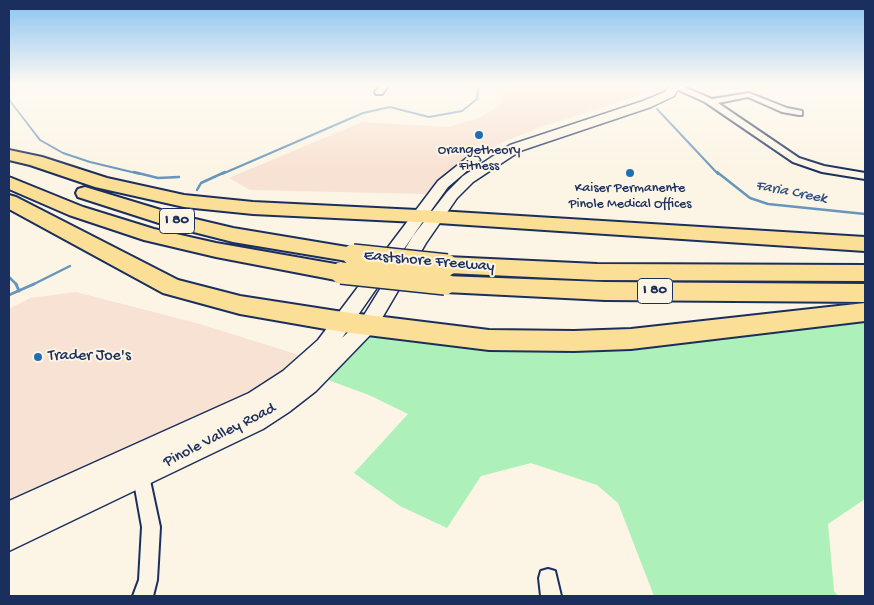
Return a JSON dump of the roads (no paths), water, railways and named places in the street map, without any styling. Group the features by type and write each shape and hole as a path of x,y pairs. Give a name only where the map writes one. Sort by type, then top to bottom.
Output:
{"highway":[{"path":"9,157 19,156 102,183 184,200 253,208 438,217 865,244"},
{"name":"Eastshore Freeway","path":"9,157 36,175 103,200 233,235 298,247 347,264"},
{"name":"Eastshore Freeway","path":"9,182 76,211 151,235 234,254 605,291 865,293"},
{"path":"9,201 171,287 240,305 343,322 489,340 631,339 865,312"},
{"name":"Eastshore Freeway","path":"446,274 597,272 865,274"}],"main road":[{"name":"Pinole Valley Road","path":"9,538 257,400 277,387 312,360 325,346 443,184 464,166 494,147 590,113"},
{"name":"Pinole Valley Road","path":"9,514 255,422 308,384 368,325 419,240 438,217 452,195 468,179 486,165 515,148 619,113"}],"street":[{"path":"728,113 796,160 822,170 865,176"},
{"path":"139,466 151,527 148,580 143,596"},
{"path":"548,578 551,596"}],"waterway":[{"path":"19,113 40,140 63,153 90,162 140,174"},
{"path":"222,174 362,113"},
{"path":"414,113 429,117 450,113"},
{"name":"Faria Creek","path":"661,113 718,174"},
{"path":"134,172 158,178 179,177"},
{"path":"197,190 201,183 225,172"},
{"name":"Faria Creek","path":"717,172 750,198 768,204 865,214"},
{"path":"34,284 70,266"},
{"path":"9,277 16,284"},
{"path":"16,284 19,291"},
{"path":"19,291 34,284"},
{"path":"9,295 19,291"}],"place":[{"name":"Orangetheory Fitness","path":"479,135"},
{"name":"Kaiser Permanente Pinole Medical Offices","path":"630,173"},
{"name":"Trader Joe's","path":"38,357"}]}
